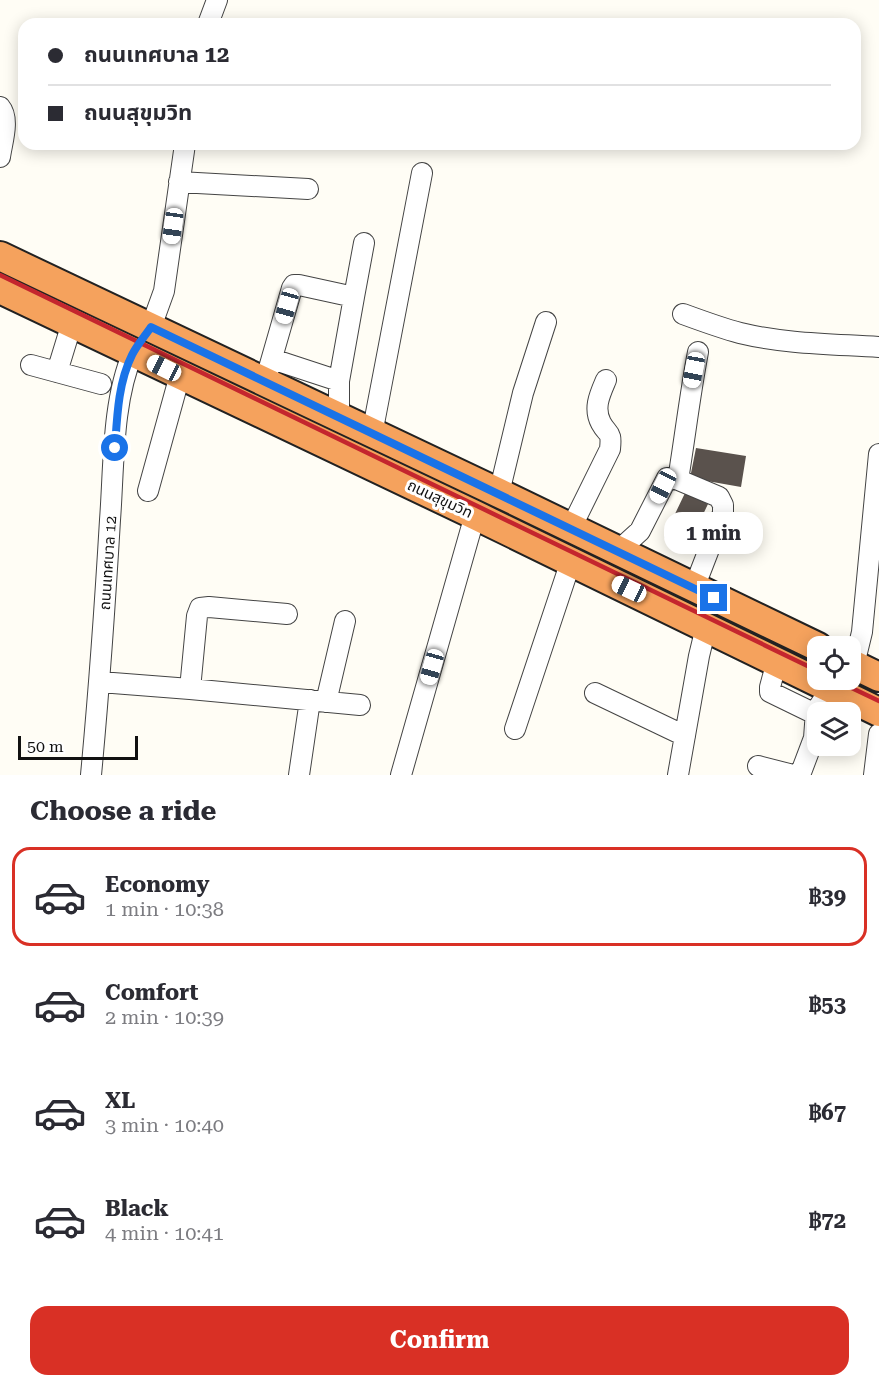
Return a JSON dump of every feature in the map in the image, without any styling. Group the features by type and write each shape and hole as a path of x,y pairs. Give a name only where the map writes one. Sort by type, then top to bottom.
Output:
{"highway":[{"name":"ถนนสุขุมวิท","path":"0,256 151,327 268,371 339,418 807,642"},
{"name":"ถนนสุขุมวิท","path":"0,289 777,661 824,699 879,712"},
{"path":"133,353 151,327"}],"street":[{"path":"210,18 217,0"},
{"path":"0,106 4,116 4,132 0,157"},
{"path":"151,327 164,291 184,150"},
{"path":"372,434 422,173"},
{"path":"179,182 308,189"},
{"path":"339,418 339,381 364,243"},
{"path":"339,381 268,371 294,285 354,297"},
{"path":"683,314 741,333 769,338 879,347"},
{"path":"499,493 523,393 546,322"},
{"path":"57,372 72,323"},
{"path":"678,480 698,352"},
{"name":"ถนนเทศบาล 12","path":"91,775 100,682 117,425 123,381 133,353"},
{"path":"31,365 101,384"},
{"path":"148,490 180,375"},
{"path":"570,528 610,449 611,439 608,431 600,422 597,405 606,380"},
{"path":"861,668 862,632 879,454"},
{"path":"618,551 640,531 667,478 674,478 719,497 723,505 723,513 694,588"},
{"path":"401,775 475,515"},
{"path":"515,729 570,561"},
{"path":"190,689 197,616 200,608 287,614"},
{"path":"299,775 318,701 345,621"},
{"path":"678,775 706,627"},
{"path":"100,682 360,705"},
{"path":"595,693 685,736"},
{"path":"800,775 814,738 824,699"},
{"path":"874,775 879,734"},
{"path":"758,766 793,775"}],"building":[{"path":"696,448 746,456 741,487 690,478"},
{"path":"685,493 708,504 687,548 664,537"}],"railway":[{"path":"0,275 807,666"},
{"path":"856,690 879,701"}],"route":[{"path":"115,448 127,366 151,327 714,598"}]}
